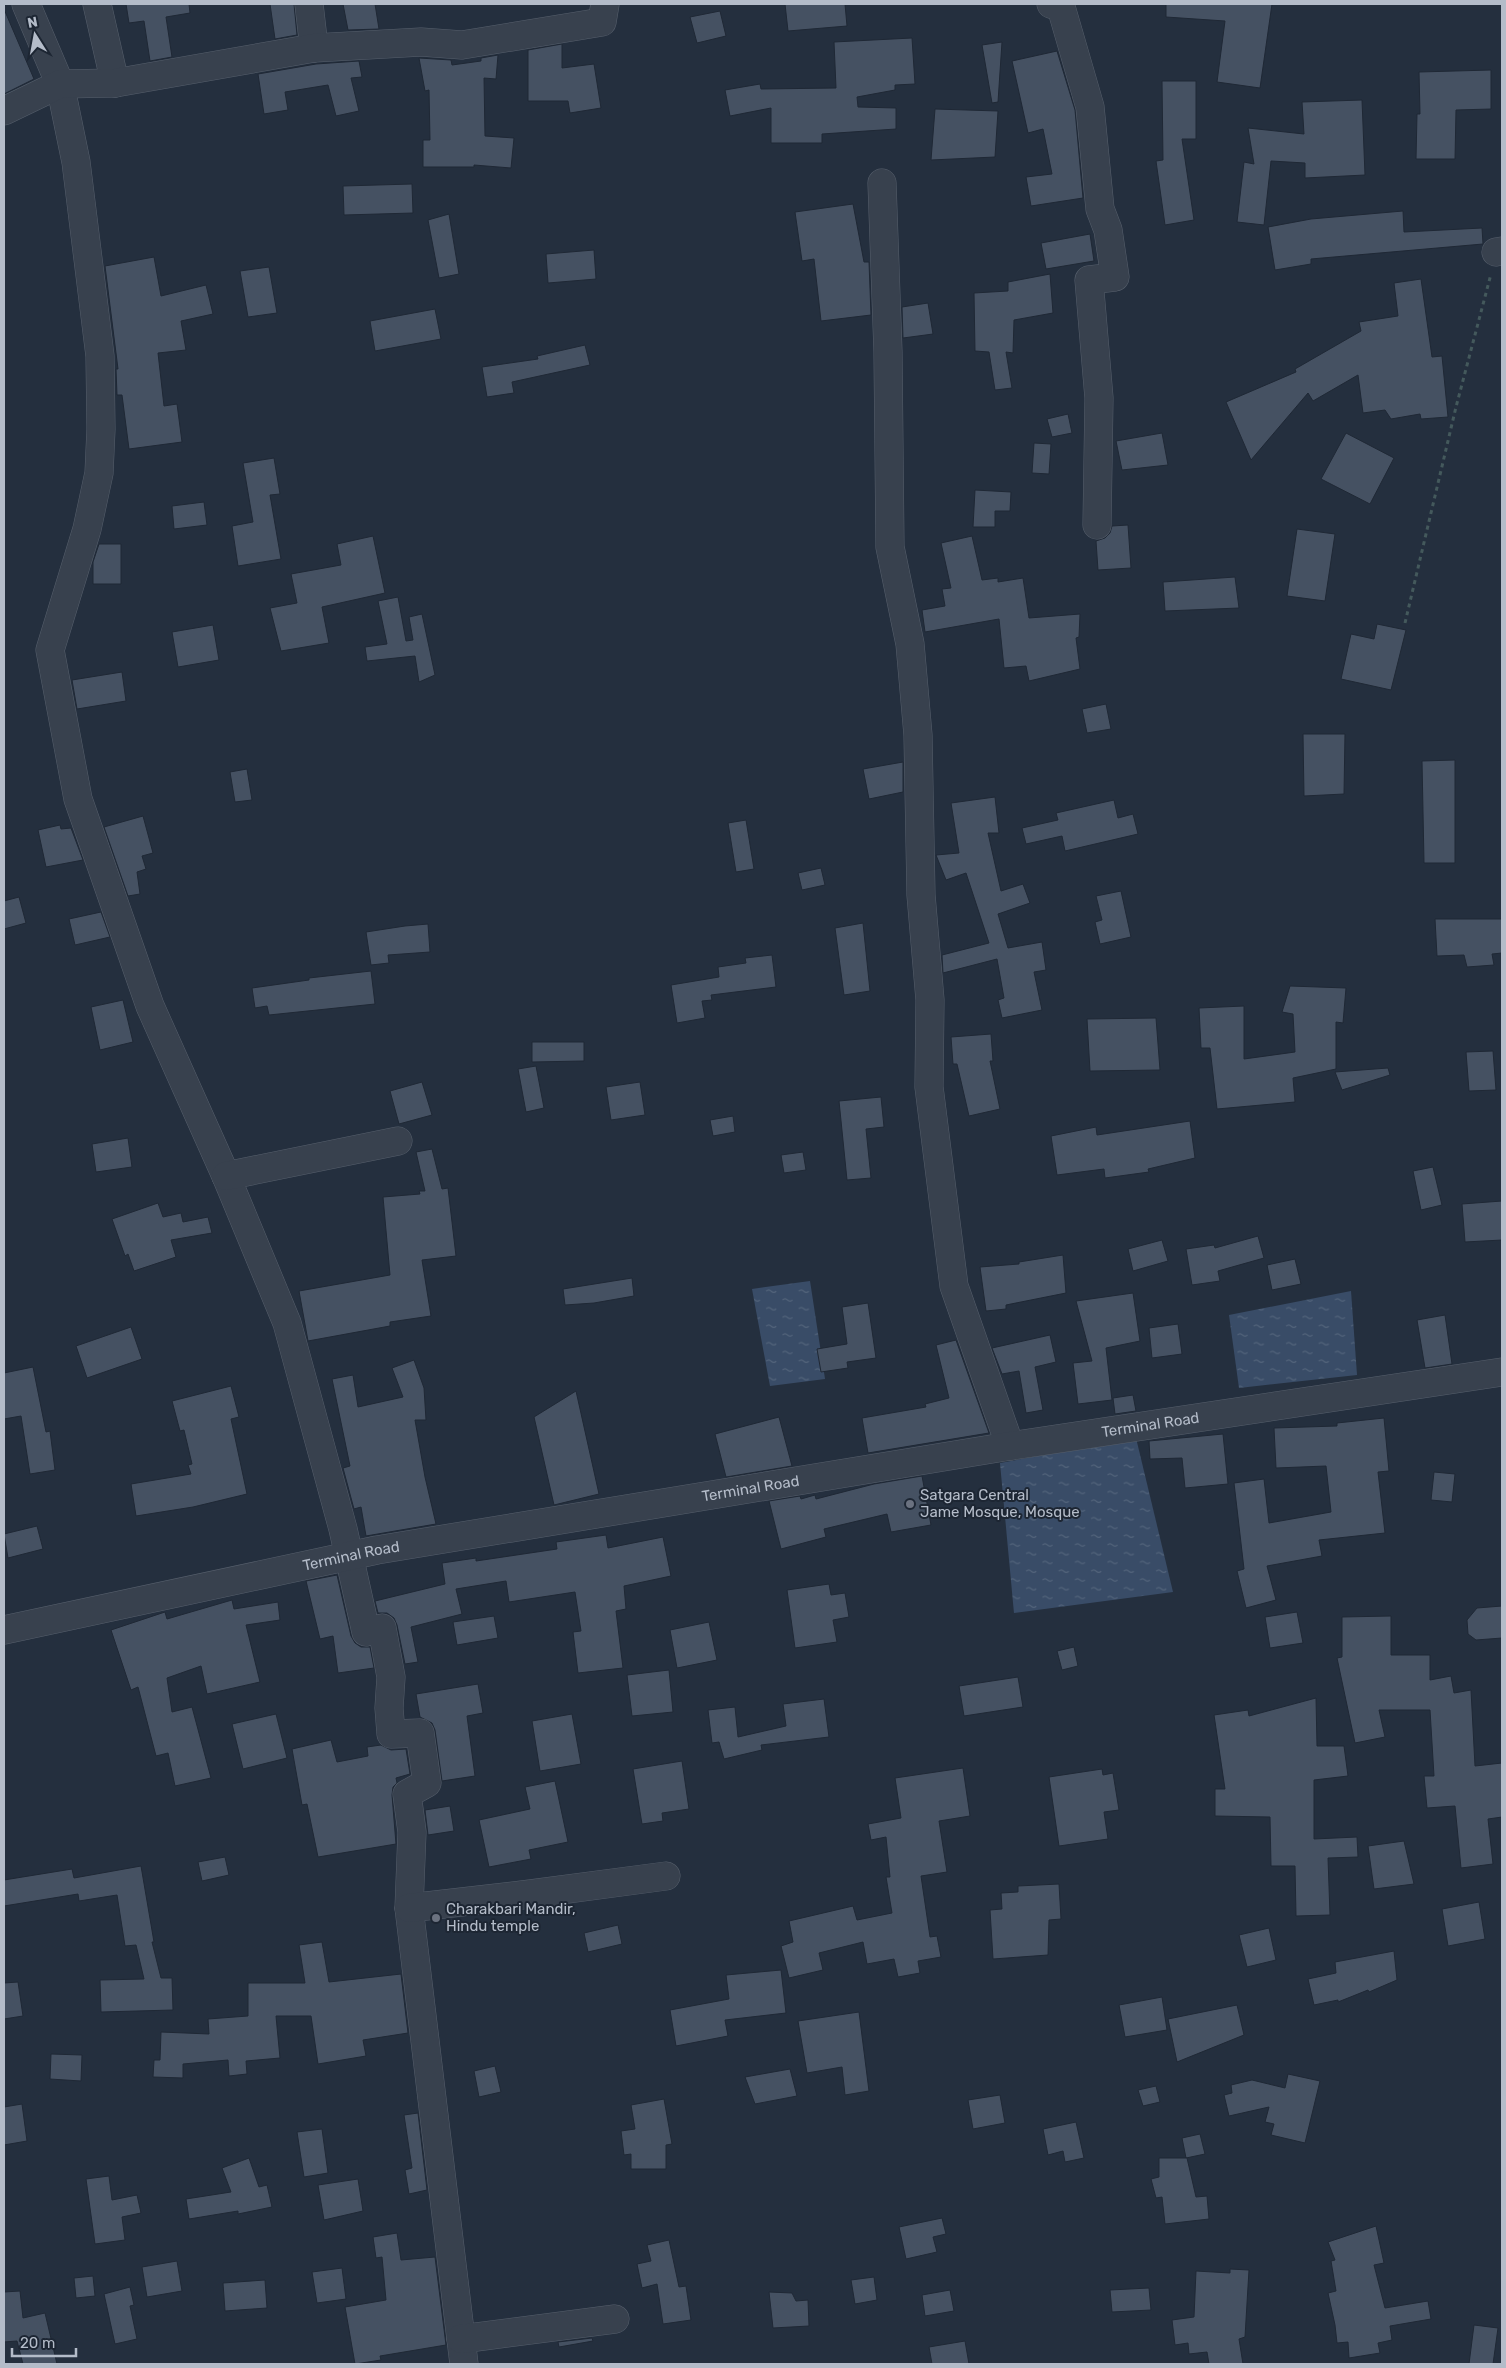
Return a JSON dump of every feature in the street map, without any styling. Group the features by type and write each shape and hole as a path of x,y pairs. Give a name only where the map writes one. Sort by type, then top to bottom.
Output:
{"street":[{"path":"26,4 60,84 76,162 100,356 101,429 98,473 87,529 50,650 78,799 108,891 150,1006 226,1176 287,1323 350,1555 366,1632 382,1628 391,1677 389,1708 391,1734 420,1733 427,1783 407,1794 412,1832 409,1908 463,2352 615,2319"},
{"path":"97,4 115,83"},
{"path":"309,4 314,48"},
{"path":"4,112 60,84 115,83 314,48 421,42 462,45 602,22 605,4"},
{"path":"1051,4 1061,7 1090,107 1100,209 1108,230 1115,277 1089,280 1099,398 1097,525"},
{"path":"882,184 888,352 890,547 910,644 918,736 921,895 930,1000 928,1087 954,1286 1010,1446"},
{"path":"226,1176 398,1140"},
{"name":"Terminal Road","path":"4,1630 350,1555 1010,1446 1502,1372"},
{"path":"409,1908 666,1876"}],"path":[{"path":"1405,623 1456,407 1499,252"}],"water":[{"path":"810,1281 825,1379 770,1386 752,1289"},
{"path":"1351,1291 1357,1375 1239,1388 1229,1315"},
{"path":"1136,1438 1173,1592 1014,1613 1000,1463"}],"building":[{"path":"126,4 189,4 190,13 166,17 172,57 150,61 144,21 129,23"},
{"path":"270,4 294,4 297,35 275,39"},
{"path":"343,4 375,4 379,29 348,30"},
{"path":"785,4 845,4 847,26 788,31"},
{"path":"1166,4 1272,4 1260,88 1217,82 1225,21 1166,17"},
{"path":"4,9 34,79 4,94"},
{"path":"720,11 726,36 697,43 690,17"},
{"path":"912,38 915,84 895,85 895,90 857,97 858,107 896,108 896,129 822,134 822,143 771,143 771,108 730,116 725,90 760,84 761,89 836,88 834,42"},
{"path":"1002,42 998,102 992,103 982,45"},
{"path":"562,44 562,68 594,64 601,108 570,113 568,101 528,101 528,50"},
{"path":"1057,51 1075,110 1083,198 1031,206 1026,177 1052,174 1043,129 1028,133 1012,61"},
{"path":"498,55 496,79 484,78 485,136 514,138 511,168 474,165 474,167 423,167 423,140 430,140 429,90 425,91 419,58 451,60 452,65 481,61 481,58"},
{"path":"359,61 362,77 351,78 359,111 336,116 328,85 285,92 288,110 264,114 258,74 316,64"},
{"path":"1491,70 1491,109 1456,110 1455,159 1416,159 1417,114 1420,114 1419,72"},
{"path":"1162,81 1196,81 1196,139 1182,139 1194,220 1165,225 1156,161 1163,160"},
{"path":"1362,100 1365,175 1305,178 1305,163 1271,161 1264,225 1237,222 1244,162 1254,164 1248,128 1304,134 1302,102"},
{"path":"935,109 998,111 995,157 931,160"},
{"path":"412,184 413,213 344,215 343,186"},
{"path":"853,204 864,262 869,262 871,315 821,321 814,259 802,261 795,212"},
{"path":"1403,211 1404,232 1482,228 1483,244 1311,259 1311,264 1275,270 1268,227 1311,219"},
{"path":"449,214 459,274 439,278 428,220"},
{"path":"1090,234 1094,261 1046,269 1041,243"},
{"path":"594,250 596,279 548,283 546,254"},
{"path":"154,257 161,296 206,285 213,314 181,321 186,350 158,353 164,406 177,404 182,442 129,449 122,395 117,395 116,369 118,369 105,266"},
{"path":"269,267 277,313 248,317 240,271"},
{"path":"1050,274 1053,313 1014,320 1013,353 1006,352 1012,388 995,390 989,352 975,351 974,293 1008,291 1008,282"},
{"path":"1421,279 1432,357 1442,356 1448,417 1421,419 1420,414 1391,419 1385,410 1363,413 1358,375 1313,401 1308,393 1251,460 1226,402 1296,372 1295,369 1361,331 1359,322 1398,316 1394,283"},
{"path":"928,303 933,334 903,338 902,307"},
{"path":"435,309 441,339 375,351 370,321"},
{"path":"585,345 590,365 512,382 514,393 487,397 482,367 538,359 537,356"},
{"path":"1068,414 1072,433 1052,437 1047,419"},
{"path":"1162,433 1168,465 1122,470 1116,441"},
{"path":"1346,433 1394,458 1370,504 1321,479"},
{"path":"1034,443 1051,444 1049,474 1032,473"},
{"path":"274,458 280,494 270,495 281,559 238,566 232,526 253,522 243,463"},
{"path":"975,490 1011,492 1010,511 995,511 995,527 973,527"},
{"path":"204,502 207,525 174,529 172,506"},
{"path":"1128,525 1131,568 1098,570 1096,541 1105,538 1110,533 1112,526"},
{"path":"1297,529 1335,534 1325,601 1287,596"},
{"path":"373,536 385,593 322,607 329,643 281,651 270,608 297,603 291,574 341,565 337,544"},
{"path":"972,536 982,580 998,578 998,582 1023,578 1029,618 1080,614 1079,637 1076,638 1080,669 1029,681 1026,666 1004,668 999,619 925,632 922,610 945,606 942,589 951,588 941,543"},
{"path":"99,544 121,544 121,584 93,584 93,562"},
{"path":"1235,577 1239,608 1165,611 1163,582"},
{"path":"398,597 406,641 413,640 409,617 422,614 435,675 419,682 415,656 367,661 365,647 387,644 378,601"},
{"path":"1377,624 1406,630 1391,690 1341,679 1351,634 1374,639"},
{"path":"213,625 219,660 178,667 172,632"},
{"path":"122,672 126,701 77,709 72,680"},
{"path":"1106,704 1111,729 1087,733 1082,709"},
{"path":"1303,734 1345,734 1344,794 1304,796"},
{"path":"1455,760 1455,863 1424,863 1422,761"},
{"path":"903,762 903,792 869,799 863,769"},
{"path":"247,769 252,800 235,802 230,772"},
{"path":"995,797 999,833 988,833 1001,891 1023,884 1030,903 998,914 1008,948 1042,942 1046,970 1034,972 1042,1010 1002,1018 998,1000 1004,998 997,959 943,973 942,955 989,943 966,873 946,880 936,855 959,853 951,803"},
{"path":"1114,800 1118,818 1133,814 1138,834 1065,851 1062,836 1026,844 1022,828 1058,820 1056,813"},
{"path":"143,816 153,853 142,856 146,869 137,872 140,894 128,896 104,827"},
{"path":"746,820 754,869 736,872 728,823"},
{"path":"60,825 61,829 71,828 83,860 46,867 38,830"},
{"path":"821,868 825,885 802,890 798,873"},
{"path":"1121,891 1131,937 1100,944 1095,922 1102,920 1096,896"},
{"path":"19,897 26,923 4,929 4,901"},
{"path":"101,912 110,937 75,945 69,919"},
{"path":"1435,919 1502,919 1502,953 1492,954 1494,965 1467,967 1464,955 1437,956"},
{"path":"863,923 870,991 844,995 835,928"},
{"path":"428,924 430,952 388,955 389,963 371,965 366,932"},
{"path":"772,955 776,987 711,995 712,1000 702,1001 705,1018 677,1023 671,985 719,977 718,967 746,963 745,958"},
{"path":"371,971 375,1004 269,1015 267,1006 255,1008 252,988 309,980 309,978"},
{"path":"1290,986 1346,988 1343,1023 1336,1022 1336,1069 1293,1078 1295,1102 1217,1109 1210,1048 1201,1048 1199,1008 1244,1006 1244,1059 1295,1052 1293,1014 1282,1012"},
{"path":"123,1000 133,1042 100,1050 91,1007"},
{"path":"1156,1018 1160,1070 1090,1071 1087,1019"},
{"path":"991,1034 993,1061 990,1061 1000,1109 969,1116 957,1064 953,1064 951,1037"},
{"path":"532,1042 584,1042 584,1061 532,1062"},
{"path":"1493,1051 1496,1090 1469,1091 1466,1052"},
{"path":"536,1066 544,1108 526,1112 518,1069"},
{"path":"1388,1068 1390,1075 1342,1090 1335,1072"},
{"path":"422,1082 432,1115 399,1124 390,1091"},
{"path":"640,1082 645,1115 611,1120 606,1087"},
{"path":"881,1097 884,1127 866,1129 871,1178 847,1180 839,1101"},
{"path":"733,1116 735,1132 713,1136 710,1120"},
{"path":"1190,1121 1195,1158 1148,1169 1149,1172 1105,1178 1104,1169 1057,1175 1051,1136 1096,1127 1097,1135"},
{"path":"128,1138 132,1167 96,1172 92,1144"},
{"path":"432,1149 442,1189 448,1188 456,1256 422,1260 431,1316 390,1322 390,1326 308,1341 299,1291 390,1275 383,1197 420,1194 419,1191 425,1191 416,1152"},
{"path":"803,1152 806,1170 784,1173 781,1155"},
{"path":"1433,1167 1442,1205 1421,1210 1413,1171"},
{"path":"1502,1201 1502,1240 1465,1242 1462,1204"},
{"path":"158,1203 163,1217 181,1213 183,1222 208,1217 212,1233 171,1240 176,1257 134,1271 128,1254 125,1256 112,1219"},
{"path":"1258,1236 1264,1258 1218,1271 1220,1281 1192,1285 1186,1249 1214,1245 1215,1248"},
{"path":"1162,1240 1168,1261 1133,1271 1128,1249"},
{"path":"1063,1255 1066,1293 1006,1305 1006,1309 986,1311 980,1267 1019,1264 1019,1262"},
{"path":"1295,1259 1301,1284 1272,1290 1267,1265"},
{"path":"632,1278 634,1296 594,1303 565,1305 563,1289"},
{"path":"1133,1293 1140,1341 1106,1348 1112,1400 1078,1404 1073,1363 1092,1361 1076,1301"},
{"path":"868,1303 876,1358 847,1362 848,1368 821,1372 817,1349 847,1344 842,1307"},
{"path":"1445,1315 1452,1364 1425,1368 1417,1320"},
{"path":"1178,1324 1182,1354 1152,1358 1149,1328"},
{"path":"131,1327 142,1359 87,1378 76,1346"},
{"path":"1050,1335 1056,1362 1035,1367 1043,1410 1026,1413 1019,1371 1002,1374 992,1348"},
{"path":"956,1340 989,1433 868,1453 862,1418 926,1407 925,1404 949,1398 936,1345"},
{"path":"414,1360 424,1388 426,1420 415,1420 436,1524 366,1536 361,1507 354,1509 343,1468 350,1466 332,1379 353,1375 358,1407 403,1397 392,1368"},
{"path":"33,1367 46,1432 50,1431 55,1470 30,1474 21,1416 4,1419 4,1373"},
{"path":"231,1386 239,1417 231,1419 247,1494 193,1507 136,1516 131,1484 191,1474 188,1465 192,1464 184,1430 180,1431 172,1401"},
{"path":"576,1391 599,1494 554,1505 534,1417"},
{"path":"1133,1395 1136,1411 1115,1414 1113,1398"},
{"path":"779,1417 792,1466 726,1477 715,1434"},
{"path":"1384,1418 1389,1471 1378,1472 1385,1533 1319,1540 1322,1556 1267,1566 1276,1600 1246,1608 1237,1571 1244,1569 1234,1483 1264,1479 1269,1523 1331,1512 1326,1466 1276,1468 1274,1428 1337,1426 1337,1423"},
{"path":"1223,1434 1228,1484 1185,1488 1182,1458 1150,1459 1149,1441"},
{"path":"1434,1472 1455,1474 1452,1502 1431,1500"},
{"path":"922,1476 931,1525 891,1532 887,1514 824,1529 826,1537 781,1549 769,1501 800,1496 801,1499 815,1495 816,1499 874,1484"},
{"path":"37,1526 43,1549 8,1558 4,1534"},
{"path":"606,1535 608,1548 663,1537 671,1576 624,1586 626,1609 616,1611 623,1668 578,1673 573,1632 581,1631 575,1592 509,1602 506,1581 456,1589 462,1614 411,1627 418,1662 405,1664 394,1618 387,1613 378,1613 375,1601 445,1584 442,1563 476,1558 476,1561 557,1549 556,1542"},
{"path":"337,1575 351,1636 355,1643 361,1647 370,1647 374,1668 338,1673 333,1636 320,1639 306,1581"},
{"path":"829,1584 831,1595 845,1593 849,1617 833,1620 837,1642 795,1648 787,1590"},
{"path":"232,1600 234,1609 278,1602 280,1620 246,1625 260,1682 207,1694 201,1666 167,1678 172,1712 192,1707 211,1778 175,1786 168,1753 156,1756 138,1687 131,1690 111,1630 165,1612 167,1619"},
{"path":"1502,1606 1502,1638 1476,1640 1468,1634 1467,1620 1477,1608"},
{"path":"1297,1612 1303,1643 1270,1648 1265,1617"},
{"path":"494,1616 498,1638 457,1645 453,1622"},
{"path":"1391,1616 1391,1655 1430,1655 1430,1680 1451,1676 1454,1693 1471,1690 1475,1766 1502,1763 1502,1817 1488,1819 1493,1864 1461,1868 1455,1806 1427,1808 1424,1776 1434,1776 1430,1710 1379,1710 1385,1737 1355,1743 1337,1658 1342,1657 1342,1617"},
{"path":"709,1622 717,1660 677,1668 670,1630"},
{"path":"1074,1647 1078,1666 1062,1670 1057,1651"},
{"path":"669,1670 673,1712 632,1716 627,1675"},
{"path":"1018,1677 1023,1707 964,1716 959,1686"},
{"path":"478,1684 483,1713 467,1716 475,1776 442,1781 435,1730 432,1723 420,1717 416,1694"},
{"path":"1316,1698 1317,1746 1344,1746 1348,1776 1314,1780 1314,1839 1357,1837 1358,1857 1328,1858 1330,1915 1296,1916 1295,1866 1271,1866 1270,1817 1215,1816 1215,1789 1225,1789 1214,1715 1248,1710 1249,1716"},
{"path":"824,1699 829,1737 761,1745 762,1750 724,1759 719,1742 712,1743 708,1710 735,1707 738,1737 786,1726 783,1704"},
{"path":"276,1714 287,1758 243,1769 232,1724"},
{"path":"572,1714 581,1764 540,1771 532,1721"},
{"path":"331,1740 337,1762 368,1756 367,1747 381,1745 391,1750 406,1749 410,1774 396,1778 397,1783 393,1787 392,1795 396,1844 318,1857 307,1804 302,1805 292,1749"},
{"path":"682,1761 689,1809 662,1813 663,1821 642,1824 633,1769"},
{"path":"963,1768 970,1816 939,1821 947,1872 921,1876 930,1937 937,1936 941,1957 918,1961 920,1973 898,1977 894,1959 867,1964 863,1942 819,1953 823,1970 789,1978 781,1946 793,1942 789,1921 853,1906 857,1920 892,1913 886,1877 890,1877 886,1837 871,1840 868,1824 901,1818 895,1778"},
{"path":"1102,1769 1103,1775 1113,1773 1119,1810 1104,1812 1108,1839 1059,1846 1049,1777"},
{"path":"555,1781 568,1842 529,1850 531,1859 489,1867 479,1820 530,1809 525,1787"},
{"path":"450,1806 454,1831 428,1835 425,1810"},
{"path":"1404,1841 1414,1884 1374,1889 1368,1846"},
{"path":"225,1857 229,1875 202,1881 198,1862"},
{"path":"141,1866 154,1942 152,1942 161,1978 172,1978 173,2010 101,2012 100,1980 144,1979 136,1945 125,1946 117,1895 79,1901 78,1894 4,1906 4,1880 72,1869 74,1878"},
{"path":"1059,1884 1061,1919 1049,1920 1048,1955 993,1959 990,1910 1002,1909 1001,1893 1018,1892 1018,1886"},
{"path":"1479,1902 1485,1939 1448,1946 1442,1909"},
{"path":"618,1925 622,1944 588,1952 584,1933"},
{"path":"1269,1928 1276,1960 1247,1967 1239,1935"},
{"path":"322,1942 329,1982 401,1974 408,2033 363,2040 366,2056 318,2064 311,2016 276,2016 280,2058 246,2061 247,2074 229,2076 228,2060 183,2064 183,2078 153,2077 154,2060 160,2060 161,2032 209,2034 208,2019 248,2016 248,1983 305,1983 299,1945"},
{"path":"1394,1951 1397,1980 1338,2002 1338,2000 1314,2005 1308,1979 1336,1973 1335,1962"},
{"path":"781,1970 786,2013 725,2020 728,2036 676,2046 670,2010 729,1999 726,1975"},
{"path":"18,1982 23,2016 4,2019 4,1983"},
{"path":"1162,1997 1167,2030 1125,2037 1119,2005"},
{"path":"1237,2005 1244,2035 1177,2062 1168,2019"},
{"path":"859,2012 869,2091 845,2095 842,2067 807,2073 798,2021"},
{"path":"51,2054 82,2055 81,2081 50,2079"},
{"path":"495,2066 501,2092 479,2097 474,2071"},
{"path":"790,2069 797,2096 755,2104 745,2077"},
{"path":"1288,2074 1320,2081 1305,2143 1271,2135 1274,2124 1265,2122 1269,2107 1229,2116 1224,2095 1232,2093 1231,2085 1252,2080 1285,2088"},
{"path":"1156,2086 1160,2102 1143,2106 1138,2090"},
{"path":"1000,2095 1005,2123 973,2129 968,2100"},
{"path":"664,2099 672,2144 666,2145 666,2169 631,2169 631,2154 624,2155 621,2131 635,2129 631,2105"},
{"path":"22,2104 27,2141 4,2145 4,2107"},
{"path":"418,2113 427,2190 409,2194 405,2170 412,2168 404,2115"},
{"path":"1076,2122 1084,2158 1065,2162 1063,2151 1048,2155 1043,2129"},
{"path":"322,2129 328,2173 304,2177 297,2132"},
{"path":"1200,2134 1205,2154 1186,2158 1182,2138"},
{"path":"249,2158 259,2187 267,2185 272,2207 238,2214 238,2211 189,2219 186,2199 231,2192 222,2168"},
{"path":"1159,2158 1187,2158 1196,2197 1207,2196 1209,2219 1165,2224 1162,2197 1156,2198 1151,2179 1159,2177"},
{"path":"109,2176 112,2200 137,2195 141,2213 122,2217 125,2240 95,2244 86,2179"},
{"path":"358,2179 363,2211 324,2220 318,2185"},
{"path":"942,2218 946,2234 933,2237 937,2252 906,2259 899,2227"},
{"path":"1376,2226 1384,2263 1374,2265 1385,2308 1428,2301 1431,2319 1390,2326 1392,2340 1378,2343 1380,2353 1349,2358 1348,2342 1337,2343 1328,2293 1336,2291 1331,2261 1335,2260 1328,2242"},
{"path":"397,2233 401,2260 435,2257 446,2345 380,2356 381,2360 355,2364 345,2307 386,2300 382,2257 376,2258 373,2237"},
{"path":"669,2240 679,2287 686,2286 691,2320 663,2324 657,2284 642,2288 637,2264 651,2261 647,2245"},
{"path":"177,2261 182,2291 147,2297 142,2267"},
{"path":"342,2268 346,2299 317,2303 312,2272"},
{"path":"1230,2269 1249,2270 1245,2337 1239,2339 1243,2364 1209,2364 1207,2352 1189,2354 1188,2343 1175,2345 1172,2320 1194,2317 1196,2271 1230,2273"},
{"path":"93,2276 95,2296 76,2298 74,2278"},
{"path":"874,2277 877,2300 855,2304 851,2280"},
{"path":"265,2280 267,2308 225,2311 223,2283"},
{"path":"130,2287 134,2305 130,2306 137,2339 115,2344 104,2294"},
{"path":"1149,2288 1151,2310 1112,2312 1110,2290"},
{"path":"950,2290 954,2311 925,2316 922,2295"},
{"path":"20,2291 23,2318 45,2313 57,2364 23,2364 17,2341 4,2342 4,2292"},
{"path":"769,2292 792,2293 796,2301 808,2300 809,2326 773,2328"},
{"path":"1474,2325 1498,2328 1493,2364 1469,2364"},
{"path":"592,2338 593,2341 559,2347 558,2342"},
{"path":"965,2341 969,2364 932,2364 929,2347"}],"place":[{"name":"Satgara Central Jame Mosque, Mosque","path":"910,1504"},
{"name":"Charakbari Mandir, Hindu temple","path":"436,1918"}]}
